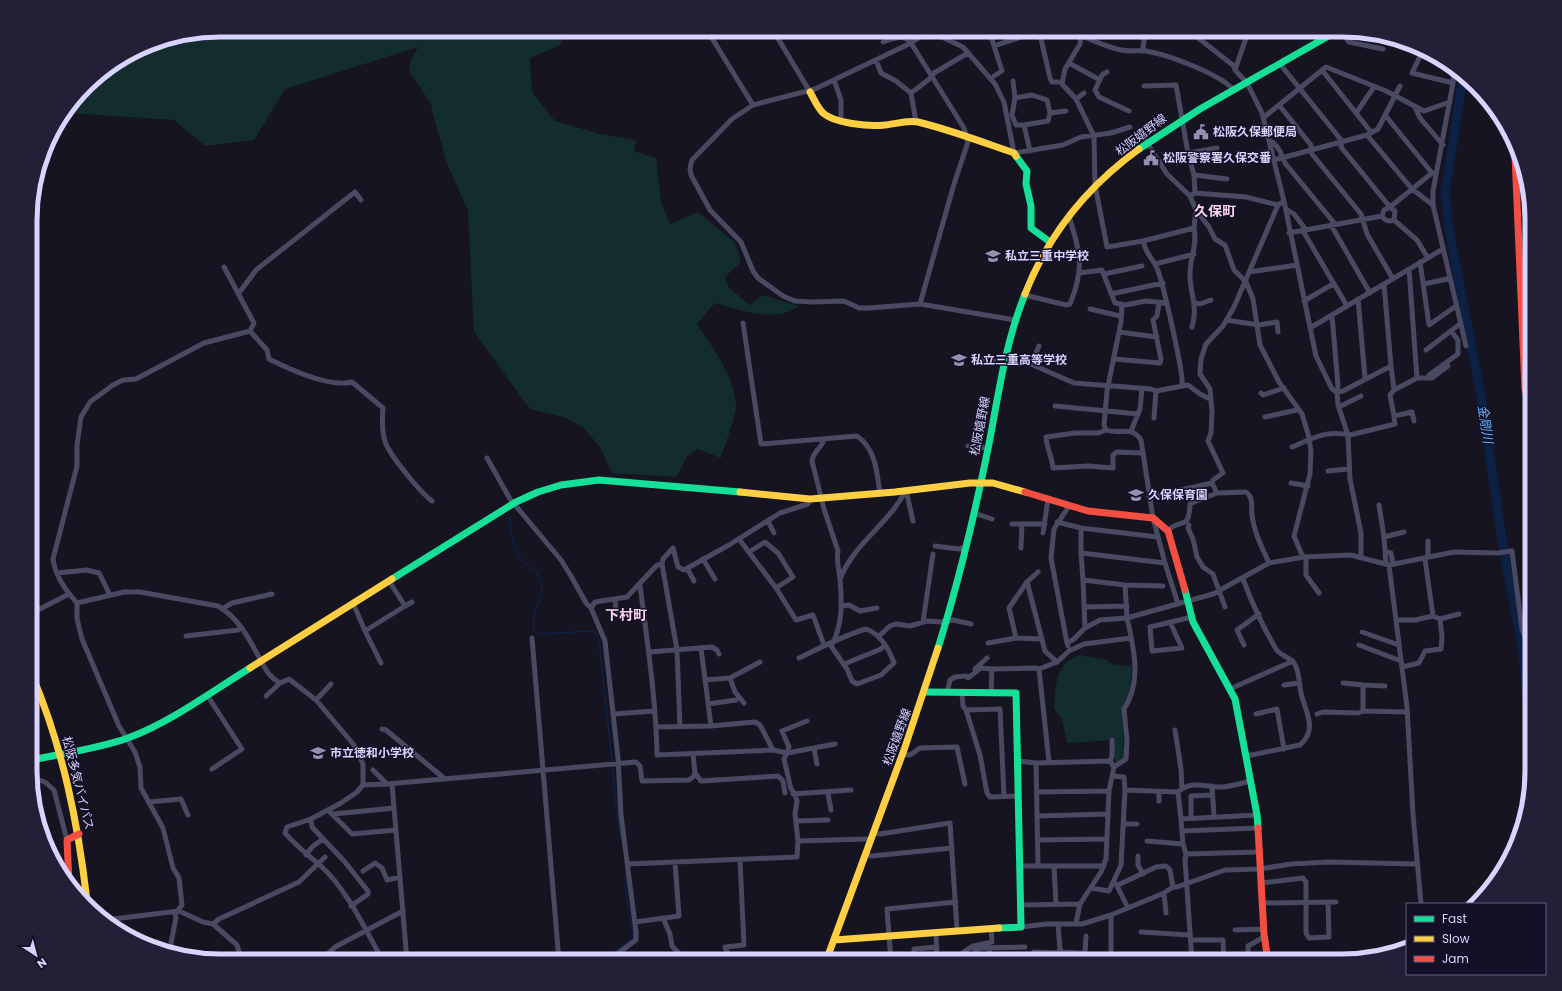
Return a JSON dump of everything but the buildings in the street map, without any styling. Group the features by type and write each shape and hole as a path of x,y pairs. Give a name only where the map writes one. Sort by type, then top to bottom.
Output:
{"main road":[{"name":"松阪嬉野線","path":"829,954 925,692 947,621 966,547 988,448 1003,363 1015,320 1025,294 1050,242 1069,216 1096,185 1146,142 1181,118 1247,83 1325,38"},
{"path":"810,92 817,106 824,114 840,121 864,125 885,124 902,121 916,122 967,136 1014,153 1027,170 1026,184 1032,206 1030,221 1031,228 1050,242"},
{"path":"1515,162 1525,368"},
{"path":"37,759 100,746 128,738 168,719 514,503 529,495 563,484 599,480 821,498 993,483 1014,488 1069,506 1088,510 1153,518 1168,531 1176,554 1192,617 1235,699 1257,815 1264,937 1267,954"},
{"name":"松阪多気バイパス","path":"37,686 61,754 79,834 86,895"},
{"path":"834,940 957,930 1021,927 1021,866 1016,693 991,692 962,694 925,692"},
{"path":"69,873 67,840 79,834"}],"street":[{"path":"711,37 752,105"},
{"path":"777,37 810,92"},
{"path":"884,42 902,37 911,43 967,136 968,142 954,184 920,304"},
{"path":"921,37 810,92 752,105 732,119 695,155 690,168 691,175 710,210 741,242 753,271 758,278 782,296 795,301 844,301 859,308 920,304 1015,320"},
{"path":"942,37 959,44 991,79 1001,94 1008,117 1014,153 1063,145 1081,137 1094,136 1130,127"},
{"path":"991,37 1002,71 994,76"},
{"path":"994,46 1021,37"},
{"path":"1040,37 1050,78 1052,82 1062,82"},
{"path":"1081,37 1080,44 1065,69 1062,84 1076,99 1094,136 1096,185 1107,247 1143,241 1194,228"},
{"path":"1086,37 1123,51 1146,51 1163,56 1203,71 1226,83 1233,90"},
{"path":"1145,37 1143,47 1146,51"},
{"path":"1197,37 1234,66 1235,70 1247,83 1263,118 1286,209 1289,233 1310,328 1320,367 1332,389 1337,392 1343,391 1365,378 1391,366"},
{"path":"1345,37 1349,42 1383,49"},
{"path":"1235,70 1246,38"},
{"path":"911,93 932,77 934,73 968,53"},
{"path":"1421,55 1412,73 1453,83"},
{"path":"876,60 881,73 896,81 911,93 916,122"},
{"path":"1069,63 1100,80"},
{"path":"1280,64 1342,141 1341,146 1390,208 1396,211 1394,220"},
{"path":"1263,118 1326,67 1395,95 1424,111 1450,102"},
{"path":"1322,70 1412,189 1433,205"},
{"path":"1107,72 1100,80 1095,90 1099,98 1129,110"},
{"path":"1454,75 1443,144 1434,173 1433,205 1466,346"},
{"path":"834,80 841,100 840,121"},
{"path":"1013,80 1013,95 1015,98 1012,115 1016,125 1048,121 1050,113 1046,100 1032,95 1015,98"},
{"path":"1144,86 1176,85 1181,118 1194,175 1195,193"},
{"path":"1274,160 1312,150 1378,129 1400,86"},
{"path":"1356,113 1374,87"},
{"path":"1076,99 1084,93"},
{"path":"1279,105 1311,145 1312,154 1361,214 1366,234 1393,278"},
{"path":"1415,107 1420,118 1443,144"},
{"path":"1050,113 1066,111"},
{"path":"1385,115 1434,173"},
{"path":"1024,125 1030,151"},
{"path":"1269,140 1275,143 1284,158 1333,225 1370,293"},
{"path":"1146,142 1167,174 1190,196 1196,210 1209,227 1215,239 1225,245 1234,270 1246,282 1253,299 1260,345 1297,410 1302,414 1309,438 1311,452 1308,486 1294,536 1304,557 1306,558 1306,575 1319,593"},
{"path":"1188,153 1217,148"},
{"path":"1250,156 1272,151"},
{"path":"1382,216 1384,210 1390,208 1434,173"},
{"path":"1194,175 1227,179"},
{"path":"239,293 256,270 355,192 361,200"},
{"path":"1190,196 1195,193 1246,197 1278,205"},
{"path":"1149,498 1176,490 1212,483 1213,480 1223,473 1208,441 1212,425 1210,389 1200,374 1200,359 1206,344 1226,320 1246,282 1278,205 1284,201"},
{"path":"1286,209 1294,214 1347,306"},
{"path":"1192,327 1195,318 1195,303 1190,277 1196,238 1194,228 1196,210"},
{"path":"1025,294 1066,305 1070,304 1076,288 1079,273 1080,254 1069,216"},
{"path":"1289,233 1382,216"},
{"path":"1382,216 1387,221 1394,220 1417,240 1428,258"},
{"path":"1143,241 1145,252 1155,264 1163,283 1183,381 1182,384"},
{"path":"1310,328 1443,249"},
{"path":"1155,264 1194,254"},
{"path":"1420,262 1430,325 1456,306"},
{"path":"1249,272 1297,265"},
{"path":"1104,274 1142,266"},
{"path":"170,947 176,918 175,914 179,911 182,905 179,878 173,868 163,828 141,788 140,767 128,738 119,726 82,639 77,619 77,603 68,594 57,573 53,559 77,466 77,445 81,417 90,402 113,384 123,380 136,379 204,343 250,331 254,323 224,267"},
{"path":"1409,269 1417,378"},
{"path":"1079,273 1102,270 1115,303 1122,304 1146,301 1159,304 1166,303"},
{"path":"1424,284 1447,279 1451,281"},
{"path":"1111,294 1163,283"},
{"path":"1304,301 1333,284"},
{"path":"1384,284 1394,390"},
{"path":"1358,299 1365,378"},
{"path":"1195,303 1200,304 1211,300"},
{"path":"1106,430 1104,425 1122,304"},
{"path":"1114,359 1160,363 1161,359 1153,320 1157,316 1159,304"},
{"path":"1090,309 1120,316"},
{"path":"1332,315 1338,386 1337,392 1339,407 1348,435 1348,469 1360,533 1361,557"},
{"path":"1226,320 1256,325 1277,322 1278,332"},
{"path":"743,323 761,444 857,436 862,440 874,459 880,494"},
{"path":"1426,350 1460,324"},
{"path":"250,331 267,350 269,359 321,380 344,384 352,382 383,408 384,438 387,448 423,494 432,501"},
{"path":"1429,375 1458,354 1458,340 1451,331"},
{"path":"1119,332 1157,337"},
{"path":"1032,363 1039,346"},
{"path":"1006,353 1032,363 1074,383 1151,389 1156,391 1182,384 1188,385 1210,399"},
{"path":"983,359 1003,363"},
{"path":"1292,447 1309,438 1322,434 1345,433 1348,435 1395,424 1390,395 1394,390 1417,378 1432,378 1448,366"},
{"path":"1261,393 1263,395 1284,388"},
{"path":"1131,430 1140,409 1142,389"},
{"path":"1154,418 1156,391"},
{"path":"1339,407 1361,396"},
{"path":"1055,406 1138,414"},
{"path":"1265,417 1297,410"},
{"path":"1394,416 1415,411 1414,421"},
{"path":"1142,453 1117,452 1112,455 1113,468 1088,466 1053,468 1052,456 1048,451 1046,437 1075,433 1098,433 1106,430 1115,432 1131,430 1138,434 1144,451 1142,453 1153,518 1178,604"},
{"path":"799,658 835,640 866,628 879,636 890,652 894,663 881,675 857,684 852,681 844,664 831,646 835,640 841,621 840,580 837,557 838,551 821,498 812,461 814,454 824,439"},
{"path":"968,446 988,448"},
{"path":"487,458 491,467 514,503 561,560 590,608 605,641 618,764 621,815 636,940 620,954"},
{"path":"1328,471 1348,469"},
{"path":"1212,483 1217,493"},
{"path":"1291,483 1308,486"},
{"path":"840,580 844,567 852,556 900,501 906,490"},
{"path":"906,490 910,501 913,521"},
{"path":"1225,607 1213,574 1203,567 1196,557 1193,539 1188,528 1190,524 1190,504 1217,493 1242,491 1249,494 1252,500 1252,515 1257,538 1269,563"},
{"path":"680,727 677,650 662,564 663,559 673,548 678,567 684,570 739,539 780,513 808,504 810,498"},
{"path":"1043,533 1048,499"},
{"path":"1379,505 1389,564 1402,667 1416,864 1421,903"},
{"path":"1069,506 1057,522 1054,529 1051,558 1069,651"},
{"path":"974,513 992,519"},
{"path":"768,521 774,533"},
{"path":"1057,522 1081,528 1158,537"},
{"path":"1012,524 1045,524"},
{"path":"1021,548 1022,524"},
{"path":"1168,531 1170,528 1190,524"},
{"path":"1081,528 1085,628"},
{"path":"1384,537 1404,532"},
{"path":"739,539 776,588 796,620 813,615 824,645"},
{"path":"1428,541 1427,557 1425,559 1433,616"},
{"path":"749,552 765,542 778,553 793,577 776,588"},
{"path":"935,546 959,549 966,547"},
{"path":"1067,644 1085,628 1100,620 1127,618 1188,602 1220,591 1269,563 1304,557 1351,555 1389,564 1454,552 1512,552 1522,629 1525,637"},
{"path":"1081,553 1165,563"},
{"path":"923,622 933,554"},
{"path":"703,560 715,579"},
{"path":"590,608 595,602 627,597 640,585 657,565 662,564"},
{"path":"687,568 694,581"},
{"path":"57,573 87,570 99,573 110,595"},
{"path":"1016,638 1009,608 1020,595 1027,582 1038,572"},
{"path":"1243,579 1277,651 1294,661 1302,697 1310,717 1309,732 1306,740 1300,745 1247,756"},
{"path":"1083,580 1125,585 1162,586"},
{"path":"388,581 405,606"},
{"path":"1027,582 1045,651 1057,662"},
{"path":"640,585 649,652 657,755 773,750 787,753 834,744"},
{"path":"1076,924 1080,904 1104,866 1106,859 1109,791 1112,776 1114,767 1126,759 1127,740 1124,709 1131,698 1134,688 1135,668 1127,618 1125,585"},
{"path":"77,603 124,592 140,592 218,606 241,627 270,678 280,683"},
{"path":"37,610 68,594"},
{"path":"222,609 232,602 272,594"},
{"path":"615,599 616,612"},
{"path":"365,632 412,602"},
{"path":"353,603 365,632 381,663"},
{"path":"841,606 848,605 860,612 877,608"},
{"path":"1084,607 1127,606"},
{"path":"1244,644 1237,630 1259,614"},
{"path":"1396,620 1415,620 1433,616 1440,619 1459,614"},
{"path":"1170,622 1182,648 1152,651 1150,627 1170,622 1192,617"},
{"path":"1402,667 1419,663 1426,651 1441,649 1442,638 1440,619"},
{"path":"879,636 890,626 904,624 910,626 923,622 953,620 971,624"},
{"path":"186,636 238,630 241,627"},
{"path":"1362,632 1399,644"},
{"path":"532,638 558,954"},
{"path":"988,643 1016,638 1041,639"},
{"path":"948,689 950,680 955,677 966,676 968,678 981,668 1039,669 1057,662 1069,651 1084,644 1131,638"},
{"path":"844,664 881,649 885,645"},
{"path":"1359,645 1401,661"},
{"path":"649,652 712,647 717,650 719,654"},
{"path":"701,648 711,726"},
{"path":"966,676 987,658"},
{"path":"1230,690 1294,661"},
{"path":"705,680 730,678 760,662"},
{"path":"991,692 992,669"},
{"path":"1039,669 1049,762"},
{"path":"730,678 734,692 744,703"},
{"path":"266,696 280,683 289,679 316,700 354,745 360,756 363,764 363,785 357,792 341,803 311,819 287,827 285,833 330,877 352,906 379,954"},
{"path":"1284,685 1299,683"},
{"path":"1343,683 1385,686"},
{"path":"316,700 331,684"},
{"path":"1363,685 1363,711"},
{"path":"962,694 963,706 966,710 980,755 987,793 990,797 1019,796"},
{"path":"207,695 242,749 212,769"},
{"path":"708,704 736,700"},
{"path":"966,710 1000,709 1004,796"},
{"path":"1256,714 1277,709 1284,749"},
{"path":"613,714 654,711"},
{"path":"1317,714 1323,712 1358,713 1363,711 1406,712"},
{"path":"790,793 791,789 784,758 789,747 782,732 808,721"},
{"path":"656,728 711,726 755,722 760,725 773,750"},
{"path":"382,729 386,730 446,779"},
{"path":"1175,730 1182,768 1180,790 1181,819 1183,844 1186,854 1186,883 1191,954"},
{"path":"1110,761 1112,756 1112,740"},
{"path":"902,754 910,755 920,748 957,747 965,784"},
{"path":"814,748 817,764"},
{"path":"628,864 797,858 797,801 778,776 701,781 695,772 693,754"},
{"path":"1018,761 1036,763 1110,761"},
{"path":"1110,761 1114,767"},
{"path":"363,785 390,784 636,762 640,766 642,781 688,780 693,777 695,772"},
{"path":"1036,763 1038,866"},
{"path":"373,770 390,784 394,808 406,954"},
{"path":"1091,888 1109,891 1116,883 1121,865 1124,824 1124,777 1112,776"},
{"path":"37,779 46,782 54,790 67,840"},
{"path":"1125,790 1159,792 1180,790 1196,784 1222,787 1251,781"},
{"path":"1212,786 1214,816"},
{"path":"790,793 828,793 851,790"},
{"path":"1037,792 1109,791"},
{"path":"1159,792 1159,801"},
{"path":"828,793 831,810"},
{"path":"1191,818 1191,796 1212,795"},
{"path":"149,802 181,799 188,815"},
{"path":"333,814 394,808"},
{"path":"328,810 352,834 396,830"},
{"path":"1037,816 1108,814"},
{"path":"1181,819 1214,816 1257,815"},
{"path":"311,819 312,826 344,861 368,891 368,894 352,906"},
{"path":"796,821 828,820"},
{"path":"874,833 880,834 950,823 957,930"},
{"path":"1124,824 1137,824"},
{"path":"1182,830 1258,828"},
{"path":"306,855 323,839"},
{"path":"798,841 867,839"},
{"path":"1038,840 1107,839"},
{"path":"1147,841 1183,844"},
{"path":"865,855 872,856 952,848"},
{"path":"1186,854 1259,852"},
{"path":"1138,856 1138,865 1143,874"},
{"path":"213,924 219,919 299,882 325,857"},
{"path":"728,954 725,947 744,945 740,860"},
{"path":"1021,927 1082,924 1111,915 1164,893 1173,887 1177,887 1225,870 1260,869 1291,864 1329,862 1416,864"},
{"path":"363,871 375,863 382,868 387,880 400,877"},
{"path":"635,922 679,916 675,863"},
{"path":"1021,866 1104,866"},
{"path":"1116,883 1143,874 1156,867 1166,866 1170,870 1173,887"},
{"path":"1054,867 1056,904"},
{"path":"1261,883 1303,878 1306,882 1306,933 1309,938 1329,937 1328,902"},
{"path":"1116,883 1128,908"},
{"path":"1164,893 1166,913"},
{"path":"890,954 887,909 956,902"},
{"path":"1262,903 1336,902"},
{"path":"1021,905 1080,904"},
{"path":"113,919 179,911 203,922 213,924 237,945 240,954"},
{"path":"328,954 403,911"},
{"path":"1111,915 1112,954"},
{"path":"663,918 670,934 672,946 679,954"},
{"path":"1034,952 1058,953 1060,949 1058,925"},
{"path":"974,954 974,949 981,942 992,942 991,928"},
{"path":"1235,930 1264,929"},
{"path":"936,932 937,954"},
{"path":"1141,932 1223,940 1224,954"},
{"path":"1060,949 1062,952 1085,954 1086,936"},
{"path":"1248,954 1248,946 1264,937"},
{"path":"914,954 914,950 937,947"},
{"path":"962,954 979,948 1025,947"},
{"path":"989,948 990,954"},
{"path":"331,951 335,954"}],"green space":[{"path":"208,37 564,37 560,45 530,58 532,92 555,121 600,134 636,140 634,151 656,158 661,202 670,224 698,212 735,243 741,262 725,277 729,288 750,305 763,295 799,306 780,314 769,315 746,312 715,303 697,324 722,362 731,383 736,405 730,431 721,458 698,449 687,456 677,477 612,473 600,447 582,426 564,417 530,409 474,332 468,211 448,166 431,104 409,71 410,62 418,47 285,89 254,140 205,146 174,120 72,113 83,99 99,83 119,68 139,56 173,43"},
{"path":"1079,655 1107,660 1113,665 1128,666 1132,664 1129,697 1122,707 1124,758 1117,763 1115,761 1113,740 1067,743 1062,719 1054,709 1056,685 1059,673 1065,664"}],"waterway":[{"name":"金剛川","path":"1462,82 1445,193 1449,229 1486,422 1503,546 1523,652 1525,678"},
{"path":"510,515 511,534 515,548 521,559 537,573 542,586 539,603 534,615 534,631 538,634 593,631 599,641 612,762"},
{"path":"612,766 618,822 622,841"},
{"path":"612,954 628,942 633,935 626,893 626,869"}],"traffic: fast":[{"path":"1139,149 1200,109 1327,37"},
{"path":"1016,156 1027,171 1026,184 1031,206 1031,228 1050,242"},
{"path":"938,648 960,572 972,521 989,444 1007,350 1025,294"},
{"path":"392,579 516,502 538,492 561,485 599,480 740,492"},
{"path":"1185,590 1193,622 1235,699 1257,815 1258,828"},
{"path":"37,759 104,745 128,738 160,724 250,668"},
{"path":"925,692 1016,693 1021,927 999,928"}],"traffic: slow":[{"path":"810,92 817,106 823,113 843,122 870,125 885,125 909,121 918,122 978,140 1014,153 1016,156"},
{"path":"1025,294 1034,272 1045,252 1072,213 1103,179 1120,163 1139,149"},
{"path":"740,492 810,499 895,492 970,483 993,483 1025,492"},
{"path":"250,668 392,579"},
{"path":"829,954 904,750 938,648"},
{"path":"37,687 61,758 68,786 79,843 86,895"},
{"path":"834,940 999,928"}],"traffic: jam":[{"path":"1515,162 1525,389"},
{"path":"1025,492 1088,511 1153,518 1168,531 1185,590"},
{"path":"1258,828 1264,934 1267,954"},
{"path":"69,873 67,840 79,834"}],"place":[{"name":"松阪久保郵便局","path":"1201,132"},
{"name":"松阪警察署久保交番","path":"1151,158"},
{"name":"私立三重中学校","path":"993,256"},
{"name":"私立三重高等学校","path":"959,360"},
{"name":"久保保育園","path":"1136,495"},
{"name":"市立徳和小学校","path":"318,753"}],"district":[{"name":"久保町","path":"1215,211"},
{"name":"下村町","path":"626,615"}]}
